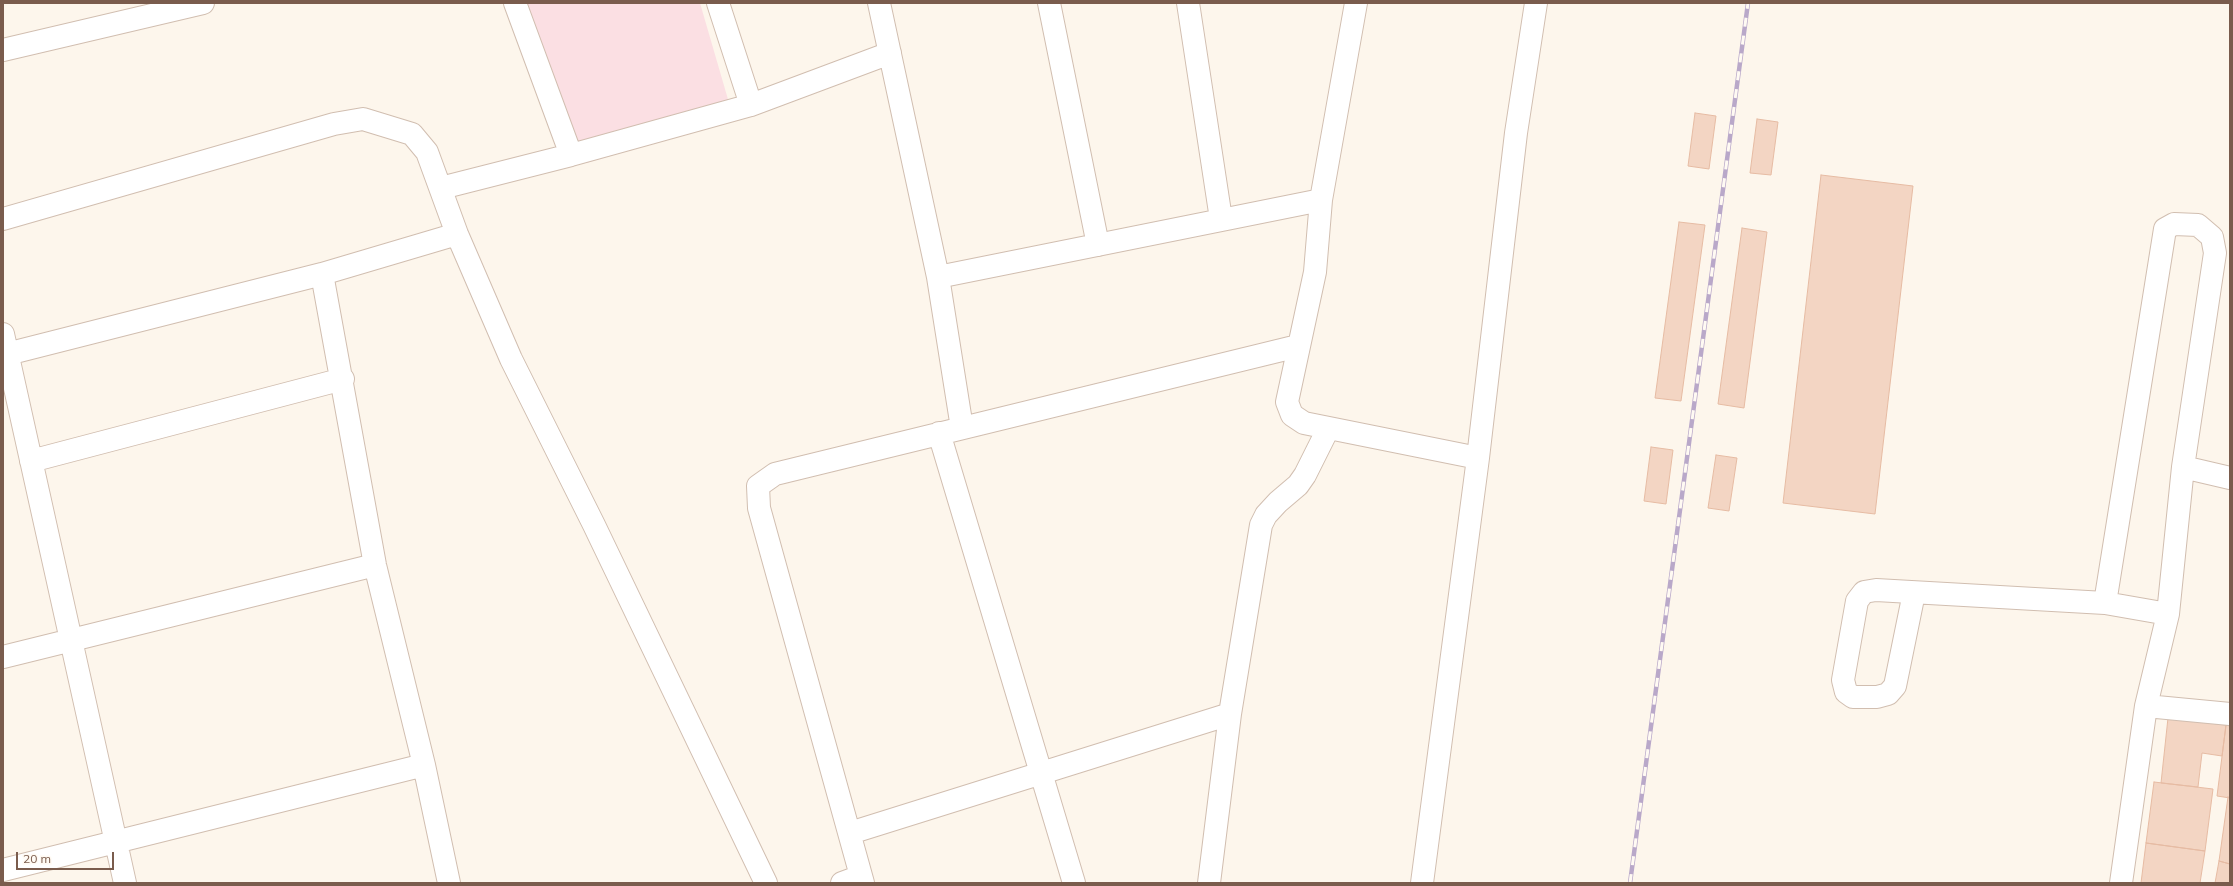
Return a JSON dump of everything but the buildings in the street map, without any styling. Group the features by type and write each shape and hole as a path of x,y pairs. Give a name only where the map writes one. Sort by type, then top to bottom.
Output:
{"street":[{"path":"3,50 172,6 203,3"},
{"path":"515,3 571,155"},
{"path":"718,3 751,105"},
{"path":"879,3 938,277 962,428"},
{"path":"1049,3 1098,245"},
{"path":"1188,3 1221,219"},
{"path":"1356,3 1321,200 1315,272 1308,312 1298,346 1287,402 1292,415 1304,423 1478,458"},
{"path":"1422,883 1478,458 1516,133 1536,3"},
{"path":"442,188 571,155 751,105 890,53"},
{"path":"3,219 334,124 363,119 412,134 427,152 442,188 457,234 511,358 594,525 766,883"},
{"path":"938,277 1321,200"},
{"path":"2105,604 2166,229 2174,224 2198,225 2212,238 2215,253 2183,467 2168,614 2146,706 2121,883"},
{"path":"125,883 5,347 322,274 457,234"},
{"path":"322,274 343,380 375,565 424,765 449,883"},
{"path":"855,881 850,833 759,508 758,486 775,474 1298,346"},
{"path":"31,461 343,380"},
{"path":"1209,883 1230,714 1261,525 1266,514 1302,480 1328,429"},
{"path":"939,433 1074,883"},
{"path":"2183,467 2230,478"},
{"path":"3,657 375,565"},
{"path":"1914,592 1895,686 1888,694 1877,697 1853,697 1846,692 1843,680 1857,601 1864,592 1876,590 1914,592 2105,604 2168,614"},
{"path":"2146,706 2230,714"},
{"path":"850,833 1040,772 1230,714"},
{"path":"3,870 424,765"}],"shaded area":[{"path":"510,3 700,3 734,120 586,163"}],"railway":[{"path":"1630,883 1748,3"}]}
